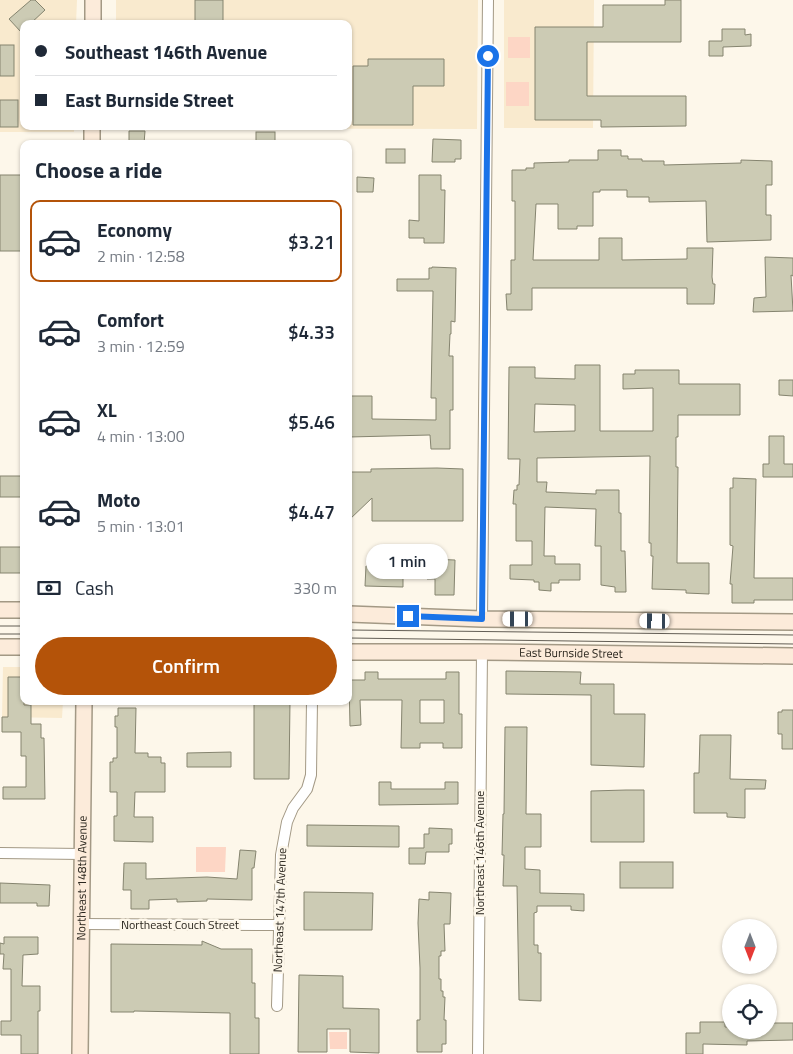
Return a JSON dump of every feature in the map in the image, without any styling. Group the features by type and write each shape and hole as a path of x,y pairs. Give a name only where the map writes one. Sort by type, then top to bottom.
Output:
{"street":[{"path":"93,0 93,20"},
{"path":"482,619 488,0"},
{"path":"0,610 20,610"},
{"path":"352,614 482,619 793,622"},
{"path":"0,647 20,647"},
{"name":"East Burnside Street","path":"352,652 793,656"},
{"name":"Northeast 146th Avenue","path":"478,1054 482,652"},
{"name":"Northeast 148th Avenue","path":"80,1054 84,705"},
{"name":"Northeast 147th Avenue","path":"277,1006 281,855 287,822 306,789 311,775 312,705"},
{"path":"0,852 82,854"},
{"name":"Northeast Couch Street","path":"81,924 278,925"}],"shaded area":[{"path":"0,0 77,0 76,20 20,20 20,130 74,130 74,132 0,132"},
{"path":"116,0 478,0 477,129 352,129 352,20 116,20"},
{"path":"504,0 594,0 593,128 504,128"},
{"path":"508,37 530,37 530,58 508,58"},
{"path":"506,82 529,82 529,106 506,106"},
{"path":"3,667 20,667 20,705 63,705 62,718 2,717"},
{"path":"196,847 226,847 225,872 196,872"},
{"path":"329,1032 347,1032 347,1049 330,1049"}],"building":[{"path":"31,0 35,0 45,10 34,20 20,20 20,31 9,19"},
{"path":"195,0 223,0 223,20 195,20"},
{"path":"665,0 681,0 681,42 587,42 587,96 686,96 686,126 601,127 601,120 535,120 535,27 603,27 603,5 665,5"},
{"path":"722,29 745,29 745,35 751,34 751,46 723,47 723,56 709,56 709,41 722,41"},
{"path":"0,45 14,45 14,76 0,76"},
{"path":"368,59 444,59 444,86 413,86 413,125 353,125 353,66 368,66"},
{"path":"0,100 18,100 18,127 0,127"},
{"path":"129,131 145,131 144,140 129,140"},
{"path":"256,132 275,132 275,140 256,140"},
{"path":"433,139 461,140 461,159 455,159 455,162 432,162"},
{"path":"386,149 405,149 405,163 386,163"},
{"path":"598,150 621,150 621,156 628,156 628,159 664,161 664,165 741,163 741,160 772,161 772,185 766,185 766,215 771,215 771,240 707,242 706,201 649,202 649,197 627,197 627,190 600,190 600,192 593,192 593,226 577,226 577,229 558,229 558,204 536,204 533,260 599,260 599,238 622,238 622,260 687,259 687,248 713,248 712,277 713,284 715,284 714,304 687,304 687,288 532,288 532,310 507,310 506,294 511,294 511,260 515,260 515,201 512,201 512,170 534,168 534,163 598,160"},
{"path":"0,175 20,175 20,251 0,251"},
{"path":"419,175 441,175 441,190 445,190 444,243 424,243 424,238 409,238 409,220 419,221"},
{"path":"357,177 374,178 373,192 357,192"},
{"path":"765,257 793,258 793,276 791,275 793,311 753,312 754,298 766,297"},
{"path":"429,268 456,268 455,322 451,321 449,356 453,356 453,410 450,410 450,449 431,449 430,435 352,437 352,396 372,396 372,419 436,420 436,398 431,398 433,291 397,291 397,279 429,279"},
{"path":"575,365 600,365 600,431 653,431 653,388 623,389 623,374 635,374 635,370 679,370 679,384 740,384 740,415 678,415 678,437 676,437 676,467 678,467 677,563 709,563 709,594 686,593 686,590 652,589 653,556 651,556 651,543 649,543 650,456 537,458 537,482 547,482 546,492 596,494 596,490 619,490 621,551 625,551 626,592 615,592 615,587 601,585 601,546 595,546 596,509 545,507 544,556 555,556 555,564 580,564 580,580 559,580 559,583 551,583 551,591 539,590 539,582 534,582 534,580 510,579 510,565 532,565 532,541 516,541 516,504 513,504 514,490 517,490 517,485 519,485 520,459 508,459 509,367 535,367 535,378 575,379","holes":["535,404 575,405 575,431 534,432"]},
{"path":"779,380 793,380 793,396 779,395"},
{"path":"769,436 784,436 784,464 793,464 793,477 763,477 763,464 769,464"},
{"path":"371,469 463,469 463,521 372,521 372,498 352,517 352,472 371,472"},
{"path":"0,476 20,476 20,497 0,497"},
{"path":"733,478 756,479 754,578 793,578 793,600 754,600 754,603 732,603 732,584 730,584 733,546 730,545 730,488 733,488"},
{"path":"0,547 20,547 20,573 0,573"},
{"path":"428,559 455,560 454,595 435,595 435,579 427,579"},
{"path":"366,566 403,567 403,587 365,586"},
{"path":"506,671 581,672 580,684 614,684 614,714 645,714 644,767 591,765 591,695 506,694"},
{"path":"365,672 378,672 378,679 446,679 446,672 459,672 459,714 462,714 462,748 443,748 443,743 420,743 420,748 401,748 402,700 360,700 361,725 350,726 352,680 365,680","holes":["420,700 444,700 444,723 420,723"]},
{"path":"8,677 20,677 20,705 31,705 31,724 41,724 41,738 44,738 45,799 3,799 3,787 26,787 26,756 21,756 21,732 2,732 2,717 8,717"},
{"path":"254,705 290,705 289,779 254,779"},
{"path":"118,708 136,708 135,753 148,753 148,757 161,757 161,763 165,763 165,792 135,792 134,817 153,817 153,842 114,841 114,816 117,816 117,792 110,792 110,762 113,762 113,758 117,758 115,716 118,716"},
{"path":"782,710 793,710 793,749 782,749 782,734 778,734 778,712 782,712"},
{"path":"505,727 527,727 526,814 541,814 541,847 525,847 525,869 540,870 540,893 584,894 584,911 571,910 571,906 537,906 537,912 534,913 534,945 538,945 538,953 541,953 541,1001 519,1000 517,886 503,886"},
{"path":"700,735 731,735 730,779 766,780 765,789 745,789 745,818 727,817 727,813 694,813 694,773 699,773"},
{"path":"231,752 231,767 187,767 187,753"},
{"path":"379,782 391,782 391,789 445,789 445,782 458,782 458,804 379,805"},
{"path":"644,790 644,842 591,842 591,791"},
{"path":"307,825 399,826 399,847 307,846"},
{"path":"429,828 452,829 452,844 449,844 449,852 426,852 425,864 409,864 409,848 424,848 424,834 429,834"},
{"path":"240,850 256,851 254,868 252,868 252,900 207,899 207,901 177,902 177,899 149,900 149,909 131,909 131,890 123,890 124,863 146,863 146,879 207,877 237,879"},
{"path":"620,862 673,862 673,888 620,888"},
{"path":"0,883 50,885 49,906 37,906 37,903 0,903"},
{"path":"304,892 373,893 372,930 304,930"},
{"path":"429,892 451,893 450,924 444,924 445,951 441,951 441,956 439,956 439,979 441,979 443,997 445,997 444,1020 446,1020 446,1044 442,1044 442,1052 417,1052 417,1020 420,1020 419,899 429,900"},
{"path":"4,937 38,937 38,954 23,955 22,986 40,986 38,1054 21,1054 21,1035 1,1035 1,1021 11,1021 11,969 3,969 4,954 0,954 0,943 4,944"},
{"path":"202,941 221,949 252,949 252,983 255,983 255,1018 259,1018 259,1054 230,1054 230,1013 111,1012 111,944 202,945"},
{"path":"299,975 343,976 343,1008 379,1009 379,1053 350,1052 350,1029 327,1029 327,1052 298,1052"},
{"path":"700,1022 722,1022 722,1039 777,1039 777,1023 793,1023 793,1040 747,1041 747,1045 703,1044 703,1054 686,1054 686,1033 700,1033"}],"tram line":[{"path":"0,626 20,626"},
{"path":"352,630 793,635"},
{"path":"0,634 20,634"},
{"path":"352,638 793,644"}],"route":[{"path":"408,616 482,619 488,56"}]}
